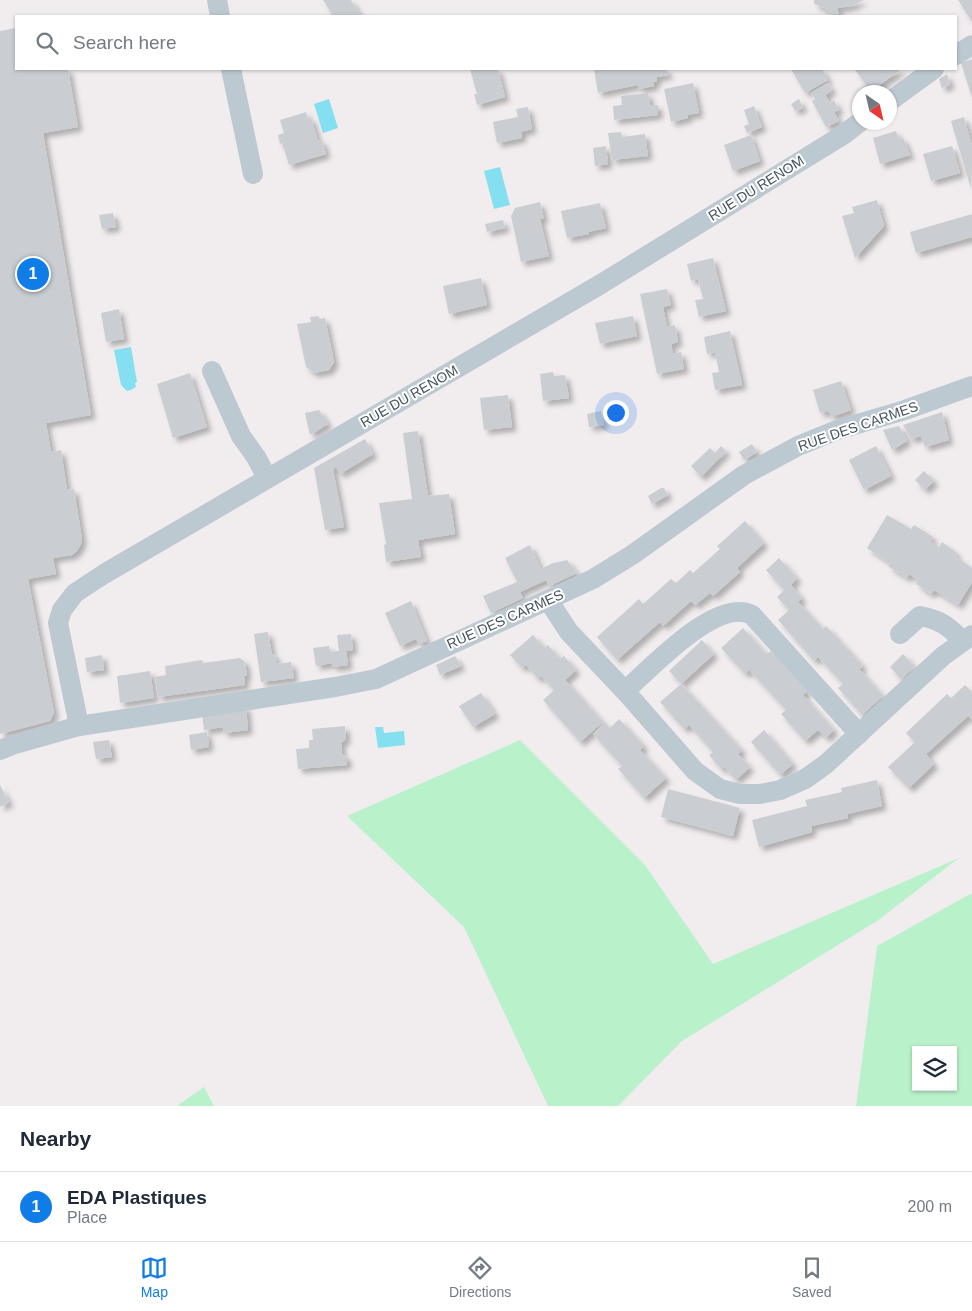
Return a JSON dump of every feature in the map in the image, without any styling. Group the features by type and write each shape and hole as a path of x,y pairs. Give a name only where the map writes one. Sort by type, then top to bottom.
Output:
{"street":[{"path":"217,0 220,15"},
{"path":"957,54 972,45"},
{"path":"231,70 253,174"},
{"path":"897,96 933,70"},
{"name":"RUE DU RENOM","path":"79,726 58,623 62,610 75,593 267,478 601,284 852,128"},
{"path":"212,370 241,436 256,457 267,478"},
{"name":"RUE DES CARMES","path":"0,750 79,726 376,679 593,579 624,560 744,475 798,446 837,430 905,410 972,386"},
{"path":"548,600 569,632 625,691 695,770 720,789 740,794 760,794 780,790 805,779 826,764 943,656 967,638 934,618 920,616 900,634"},
{"path":"625,691 693,630 708,621 736,611 744,611 752,615 859,734"}],"green space":[{"path":"520,740 645,865 713,964 959,858 877,921 682,1041 618,1106 548,1106 464,927 347,816"},
{"path":"972,893 972,1106 856,1106 877,946"},
{"path":"204,1087 214,1106 177,1106"}],"water":[{"path":"329,99 338,128 323,133 314,104"},
{"path":"500,167 510,205 494,209 484,171"},
{"path":"131,347 137,382 135,383 136,387 127,391 121,385 114,350"},
{"path":"375,727 383,727 384,733 404,731 405,745 378,748"}],"building":[{"path":"323,0 351,0 360,15 330,15 332,14"},
{"path":"814,0 864,0 851,6 837,8 839,15 825,14 825,8 814,4"},
{"path":"958,0 972,0 972,22"},
{"path":"15,28 15,70 68,70 78,127 43,133 91,415 46,423 51,452 61,450 67,490 74,489 82,539 77,551 72,555 53,558 56,574 28,579 54,713 50,721 0,734 0,31"},
{"path":"972,59 972,98 961,63"},
{"path":"470,70 498,70 505,97 477,105 474,94 477,94"},
{"path":"594,70 667,70 668,75 656,77 657,82 653,82 654,86 639,89 638,85 598,93"},
{"path":"792,70 823,70 828,80 805,93"},
{"path":"855,70 901,70 879,85 866,85"},
{"path":"947,74 950,85 942,88 939,79"},
{"path":"693,83 699,113 687,115 688,118 671,122 664,89"},
{"path":"828,83 832,90 825,95 830,103 834,100 839,110 834,112 839,121 826,127 812,101 815,99 811,93"},
{"path":"648,93 650,105 658,105 658,115 614,120 613,106 622,105 621,96"},
{"path":"799,99 803,108 795,111 791,104"},
{"path":"754,106 762,127 747,133 744,126 749,124 744,110"},
{"path":"528,107 532,129 521,132 522,138 497,143 493,122 518,117 516,109"},
{"path":"306,112 308,119 311,118 318,141 322,140 326,154 289,165 278,135 284,133 280,120"},
{"path":"964,117 972,146 971,189 951,121"},
{"path":"896,131 899,139 903,138 910,155 880,164 873,138"},
{"path":"621,132 622,137 645,134 648,156 612,160 608,133"},
{"path":"751,135 760,161 733,171 724,145"},
{"path":"606,146 608,164 595,166 593,148"},
{"path":"952,146 960,173 931,181 923,154"},
{"path":"877,200 884,226 855,258 842,216 854,213 852,207"},
{"path":"540,202 544,219 540,219 549,256 521,262 511,216 515,208"},
{"path":"600,203 606,228 588,232 589,234 567,238 561,211"},
{"path":"113,213 116,227 102,229 99,215"},
{"path":"972,214 972,237 916,253 910,232"},
{"path":"503,220 505,228 487,232 485,224"},
{"path":"713,258 726,311 699,317 695,300 703,299 698,279 691,281 687,264"},
{"path":"481,278 487,305 449,314 443,286"},
{"path":"667,289 671,305 663,307 667,327 675,325 678,342 671,344 673,354 681,352 684,369 657,374 640,294"},
{"path":"119,309 124,339 106,342 101,313"},
{"path":"318,316 320,319 325,318 334,362 329,370 314,373 306,367 297,324 311,322 310,317"},
{"path":"633,316 637,336 600,344 595,323"},
{"path":"730,331 742,385 715,390 712,373 719,372 715,352 707,354 704,337"},
{"path":"553,372 554,376 565,375 569,398 543,401 540,374"},
{"path":"190,373 207,427 173,438 157,384"},
{"path":"841,381 851,410 831,417 829,411 820,413 813,390"},
{"path":"508,395 512,427 484,430 480,398"},
{"path":"319,410 328,424 310,435 305,413"},
{"path":"601,411 604,425 589,427 587,414"},
{"path":"942,412 949,440 925,447 921,436 911,439 903,425"},
{"path":"899,426 907,441 892,450 883,430"},
{"path":"418,431 428,496 449,494 455,534 418,540 421,557 386,562 384,545 386,544 379,503 412,499 403,433"},
{"path":"365,439 373,454 340,474 336,467 333,469 344,527 325,530 314,468"},
{"path":"752,444 757,452 744,460 739,452"},
{"path":"721,446 726,451 701,477 691,466 710,448 715,453"},
{"path":"876,446 891,476 864,490 849,460"},
{"path":"924,471 934,481 925,490 915,480"},
{"path":"664,488 668,495 652,504 648,496"},
{"path":"887,515 911,529 914,525 933,537 930,541 939,547 942,542 957,553 955,556 972,568 972,582 958,605 934,590 931,594 916,584 918,580 909,574 907,578 888,566 890,563 867,548"},
{"path":"745,521 764,543 737,568 740,572 713,596 710,593 695,605 691,601 663,626 660,622 617,660 597,637 639,599 643,604 671,579 676,583 690,570 693,573 720,549 717,546"},
{"path":"530,545 541,569 553,563 567,560 577,573 549,586 546,580 520,592 523,598 491,613 483,596 517,582 505,558"},
{"path":"779,558 797,578 791,585 802,598 798,602 823,629 826,626 863,666 859,669 883,696 862,715 838,688 843,684 818,657 814,661 778,620 789,610 777,597 784,590 766,570"},
{"path":"411,601 427,641 419,644 416,639 400,646 385,613"},
{"path":"743,628 766,654 771,651 807,691 803,695 834,730 826,738 818,730 805,741 781,714 786,710 749,670 745,674 721,648"},
{"path":"268,632 272,655 275,654 277,664 291,662 294,678 261,682 254,634"},
{"path":"351,634 353,650 346,651 348,665 333,667 332,663 316,666 313,648 329,646 330,652 339,651 337,635"},
{"path":"533,635 545,648 548,645 560,659 564,656 576,670 565,680 603,722 580,742 543,700 554,690 541,676 538,679 526,665 522,668 510,655"},
{"path":"702,640 714,654 681,684 669,671"},
{"path":"903,654 915,667 901,679 890,667"},
{"path":"102,655 104,670 87,672 85,658"},
{"path":"455,656 461,666 440,675 436,665"},
{"path":"240,658 245,662 247,676 244,676 245,685 158,697 155,677 166,675 165,666 202,660 203,663"},
{"path":"150,671 154,698 120,703 117,676"},
{"path":"681,684 742,750 738,754 750,767 736,780 724,767 721,769 709,755 713,752 689,725 684,729 660,702"},
{"path":"965,685 972,692 972,720 968,716 926,754 934,764 909,788 888,767 915,742 906,733 947,694 951,698"},
{"path":"481,693 495,714 473,727 459,706"},
{"path":"246,706 248,730 224,733 223,727 204,730 202,713"},
{"path":"619,719 644,746 640,750 666,778 644,798 618,769 622,766 593,734 605,722 610,728"},
{"path":"345,726 346,739 341,743 342,754 347,757 347,765 298,769 296,749 309,748 309,740 313,740 312,729"},
{"path":"764,730 793,764 780,775 751,742"},
{"path":"207,732 209,747 191,750 189,735"},
{"path":"109,740 112,757 96,759 93,742"},
{"path":"877,780 882,806 847,814 848,818 811,826 812,832 759,847 752,820 807,806 805,800 842,792 841,788"},
{"path":"0,785 9,802 0,807"},
{"path":"668,789 740,808 733,836 661,817"}],"place":[{"name":"EDA Plastiques","path":"33,274"}]}
